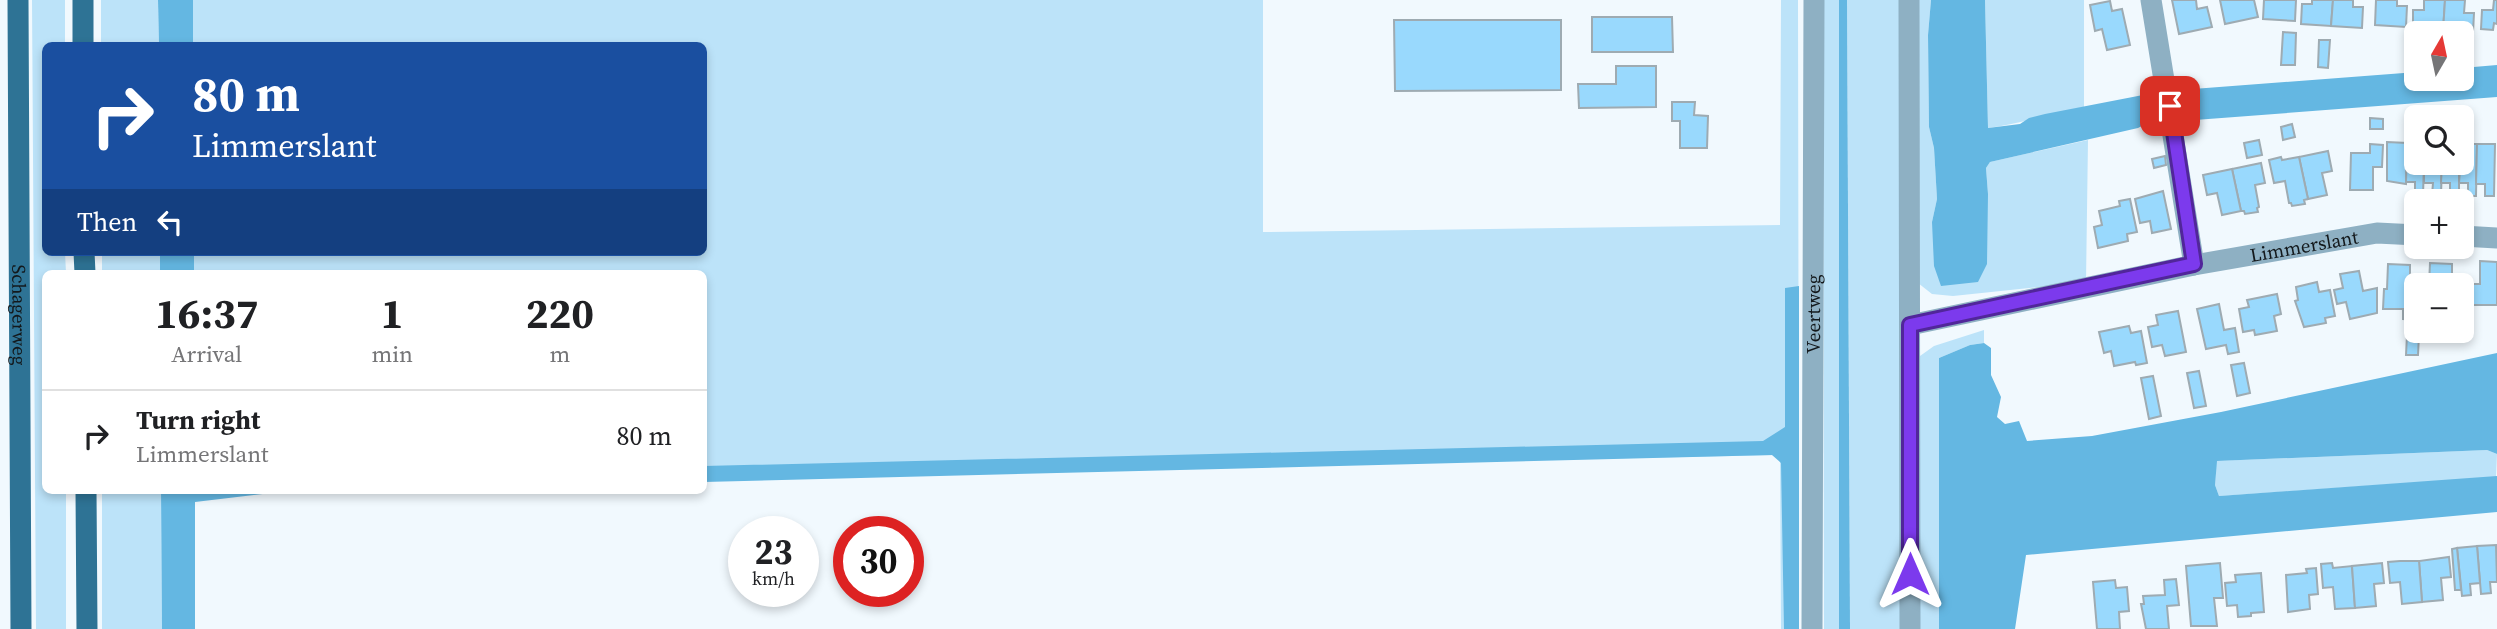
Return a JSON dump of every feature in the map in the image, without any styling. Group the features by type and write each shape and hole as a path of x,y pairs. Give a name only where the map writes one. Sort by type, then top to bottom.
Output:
{"main road":[{"name":"Schagerweg","path":"18,0 21,629"},
{"path":"83,0 83,42"},
{"path":"86,494 87,629"}],"street":[{"name":"Veertweg","path":"1812,629 1814,0"},
{"path":"1909,0 1910,629"},
{"path":"2151,0 2194,264"},
{"name":"Limmerslant","path":"1910,325 2194,264 2377,233 2404,234"},
{"path":"2474,237 2497,238"}],"shaded area":[{"path":"32,0 65,0 65,42 42,42 42,256 65,256 66,270 42,270 42,494 66,494 66,629 36,629"},
{"path":"101,0 158,0 159,42 101,42"},
{"path":"193,0 1263,0 1263,232 1780,225 1781,0 1798,0 1799,629 1781,629 1780,455 707,477 707,270 194,270 194,256 707,256 707,42 193,42"},
{"path":"1823,0 1839,0 1839,629 1824,629"},
{"path":"1847,0 1900,0 1900,629 1850,629"},
{"path":"1918,0 1931,0 1928,35 1929,127 1934,148 1937,199 1932,222 1988,194 1986,168 1990,162 2088,140 2086,282 1953,296 1932,294 1918,283"},
{"path":"1985,0 2084,0 2084,107 1988,128"},
{"path":"102,256 160,256 160,270 102,270"},
{"path":"1984,330 1984,343 1970,345 1939,358 1939,629 1920,629 1920,356 1934,346"},
{"path":"2487,450 2497,454 2496,477 2219,496 2215,485 2216,461"},
{"path":"102,494 161,494 162,629 102,629"}],"water":[{"path":"158,0 193,0 193,42 159,42"},
{"path":"1839,0 1847,0 1850,629 1839,629"},
{"path":"1931,0 1985,0 1988,128 2020,124 2029,118 2045,114 2143,95 2149,110 2153,109 2154,112 2150,114 2151,121 2138,128 1990,162 1986,168 1987,264 1978,282 1941,286 1934,266 1932,222 1937,199 1934,148 1929,127 1928,35"},
{"path":"2497,65 2497,97 2195,120 2191,92 2193,89 2404,73 2404,91 2474,91 2474,67"},
{"path":"160,256 194,256 194,270 160,270"},
{"path":"1799,286 1799,629 1784,629 1781,463 1772,455 707,482 707,466 1763,441 1785,427 1785,288"},
{"path":"1984,343 1991,348 1991,375 2001,397 1997,417 2005,424 2019,421 2027,441 2092,436 2221,412 2497,353 2497,454 2487,450 2217,461 2215,485 2219,496 2497,476 2497,512 2026,555 2015,629 1939,629 1939,358 1970,345"},
{"path":"161,494 263,494 195,502 195,629 162,629"}],"building":[{"path":"2172,0 2196,0 2197,9 2207,7 2212,27 2179,34"},
{"path":"2220,0 2254,0 2258,17 2225,24"},
{"path":"2264,0 2296,0 2295,21 2263,19"},
{"path":"2312,0 2333,0 2331,26 2301,24 2302,4 2312,4"},
{"path":"2333,0 2353,0 2353,7 2363,7 2362,28 2331,26"},
{"path":"2376,0 2397,0 2397,6 2407,6 2404,27 2375,25"},
{"path":"2424,0 2445,0 2444,21 2413,21 2413,10 2424,10"},
{"path":"2445,0 2465,0 2464,13 2474,13 2474,21 2444,21"},
{"path":"2494,0 2497,0 2497,24 2494,23 2493,30 2481,29 2482,10 2493,10"},
{"path":"2110,1 2112,11 2122,9 2130,45 2107,50 2102,29 2095,31 2090,5"},
{"path":"1592,17 1672,17 1673,52 1592,52"},
{"path":"1394,20 1561,20 1561,90 1395,91"},
{"path":"2283,32 2296,33 2295,65 2281,65"},
{"path":"2319,40 2330,40 2328,68 2318,67"},
{"path":"1616,66 1656,66 1656,107 1579,108 1578,84 1616,84"},
{"path":"1672,102 1695,102 1694,115 1708,116 1707,148 1680,148 1680,121 1672,121"},
{"path":"2370,118 2383,119 2383,129 2370,129"},
{"path":"2292,124 2295,137 2283,140 2281,127"},
{"path":"2259,140 2262,155 2247,158 2244,143"},
{"path":"2387,142 2404,143 2406,184 2387,181"},
{"path":"2370,144 2383,145 2382,167 2373,167 2373,190 2350,190 2351,153 2370,153"},
{"path":"2474,144 2477,144 2476,196 2474,189 2468,189 2468,183 2459,183 2460,175 2474,175"},
{"path":"2477,144 2495,144 2494,196 2485,196 2485,184 2476,184"},
{"path":"2328,151 2332,171 2322,173 2327,195 2308,199 2299,157"},
{"path":"2165,156 2166,165 2154,168 2152,159"},
{"path":"2281,157 2282,160 2299,157 2308,199 2304,200 2305,204 2292,206 2285,181 2274,183 2269,160"},
{"path":"2261,163 2265,183 2255,185 2258,212 2245,214 2241,211 2232,169"},
{"path":"2232,169 2241,211 2222,215 2217,193 2207,195 2203,175"},
{"path":"2406,175 2424,175 2423,189 2415,189 2415,182 2406,182"},
{"path":"2424,175 2442,175 2441,189 2432,189 2433,183 2424,183"},
{"path":"2441,175 2459,175 2459,189 2450,189 2450,183 2441,183"},
{"path":"2163,191 2171,229 2152,233 2150,221 2140,223 2135,199"},
{"path":"2130,199 2137,232 2127,234 2128,241 2098,248 2094,227 2102,225 2099,211 2120,206 2119,201"},
{"path":"2480,261 2497,262 2497,305 2474,305 2474,284 2480,284"},
{"path":"2430,263 2452,264 2452,273 2430,273"},
{"path":"2388,264 2410,265 2410,273 2404,273 2404,319 2403,309 2383,309 2384,289 2387,289"},
{"path":"2359,271 2363,291 2377,288 2377,313 2350,319 2346,302 2337,304 2334,290 2343,288 2340,274"},
{"path":"2317,282 2319,292 2330,290 2335,316 2325,318 2326,323 2304,327 2295,301 2298,300 2296,287"},
{"path":"2277,294 2281,314 2274,316 2277,331 2255,335 2254,330 2243,332 2239,309 2249,307 2247,300"},
{"path":"2219,304 2224,330 2235,328 2239,352 2228,354 2226,345 2206,349 2197,309"},
{"path":"2178,311 2186,352 2165,356 2162,345 2152,347 2148,327 2158,325 2156,315"},
{"path":"2129,326 2131,333 2141,331 2147,363 2114,366 2111,351 2104,353 2099,332"},
{"path":"2407,343 2419,343 2418,355 2406,355"},
{"path":"2244,363 2250,393 2237,396 2231,365"},
{"path":"2199,371 2206,406 2194,408 2187,373"},
{"path":"2153,376 2161,416 2149,419 2141,378"},
{"path":"2496,545 2497,582 2490,582 2491,593 2481,594 2477,546"},
{"path":"2477,546 2480,583 2470,584 2471,595 2462,596 2457,548"},
{"path":"2457,548 2461,590 2455,590 2452,549"},
{"path":"2449,557 2451,577 2441,578 2443,600 2422,602 2419,561"},
{"path":"2419,561 2422,602 2402,604 2400,582 2390,583 2388,562"},
{"path":"2220,563 2223,598 2214,598 2217,626 2191,626 2186,566"},
{"path":"2332,563 2333,568 2352,566 2355,608 2335,609 2333,587 2323,588 2321,564"},
{"path":"2382,563 2384,583 2374,584 2376,606 2355,608 2352,566"},
{"path":"2316,568 2318,594 2309,595 2310,609 2288,612 2286,575 2307,573 2306,569"},
{"path":"2261,573 2264,612 2238,617 2237,605 2227,606 2225,583 2236,582 2235,575"},
{"path":"2176,579 2179,605 2167,606 2169,629 2146,629 2141,604 2144,604 2143,596 2165,595 2164,580"},
{"path":"2115,580 2116,588 2127,587 2129,611 2119,612 2120,629 2097,629 2093,582"}],"route":[{"path":"1910,574 1910,325 2194,264 2170,106"}]}
